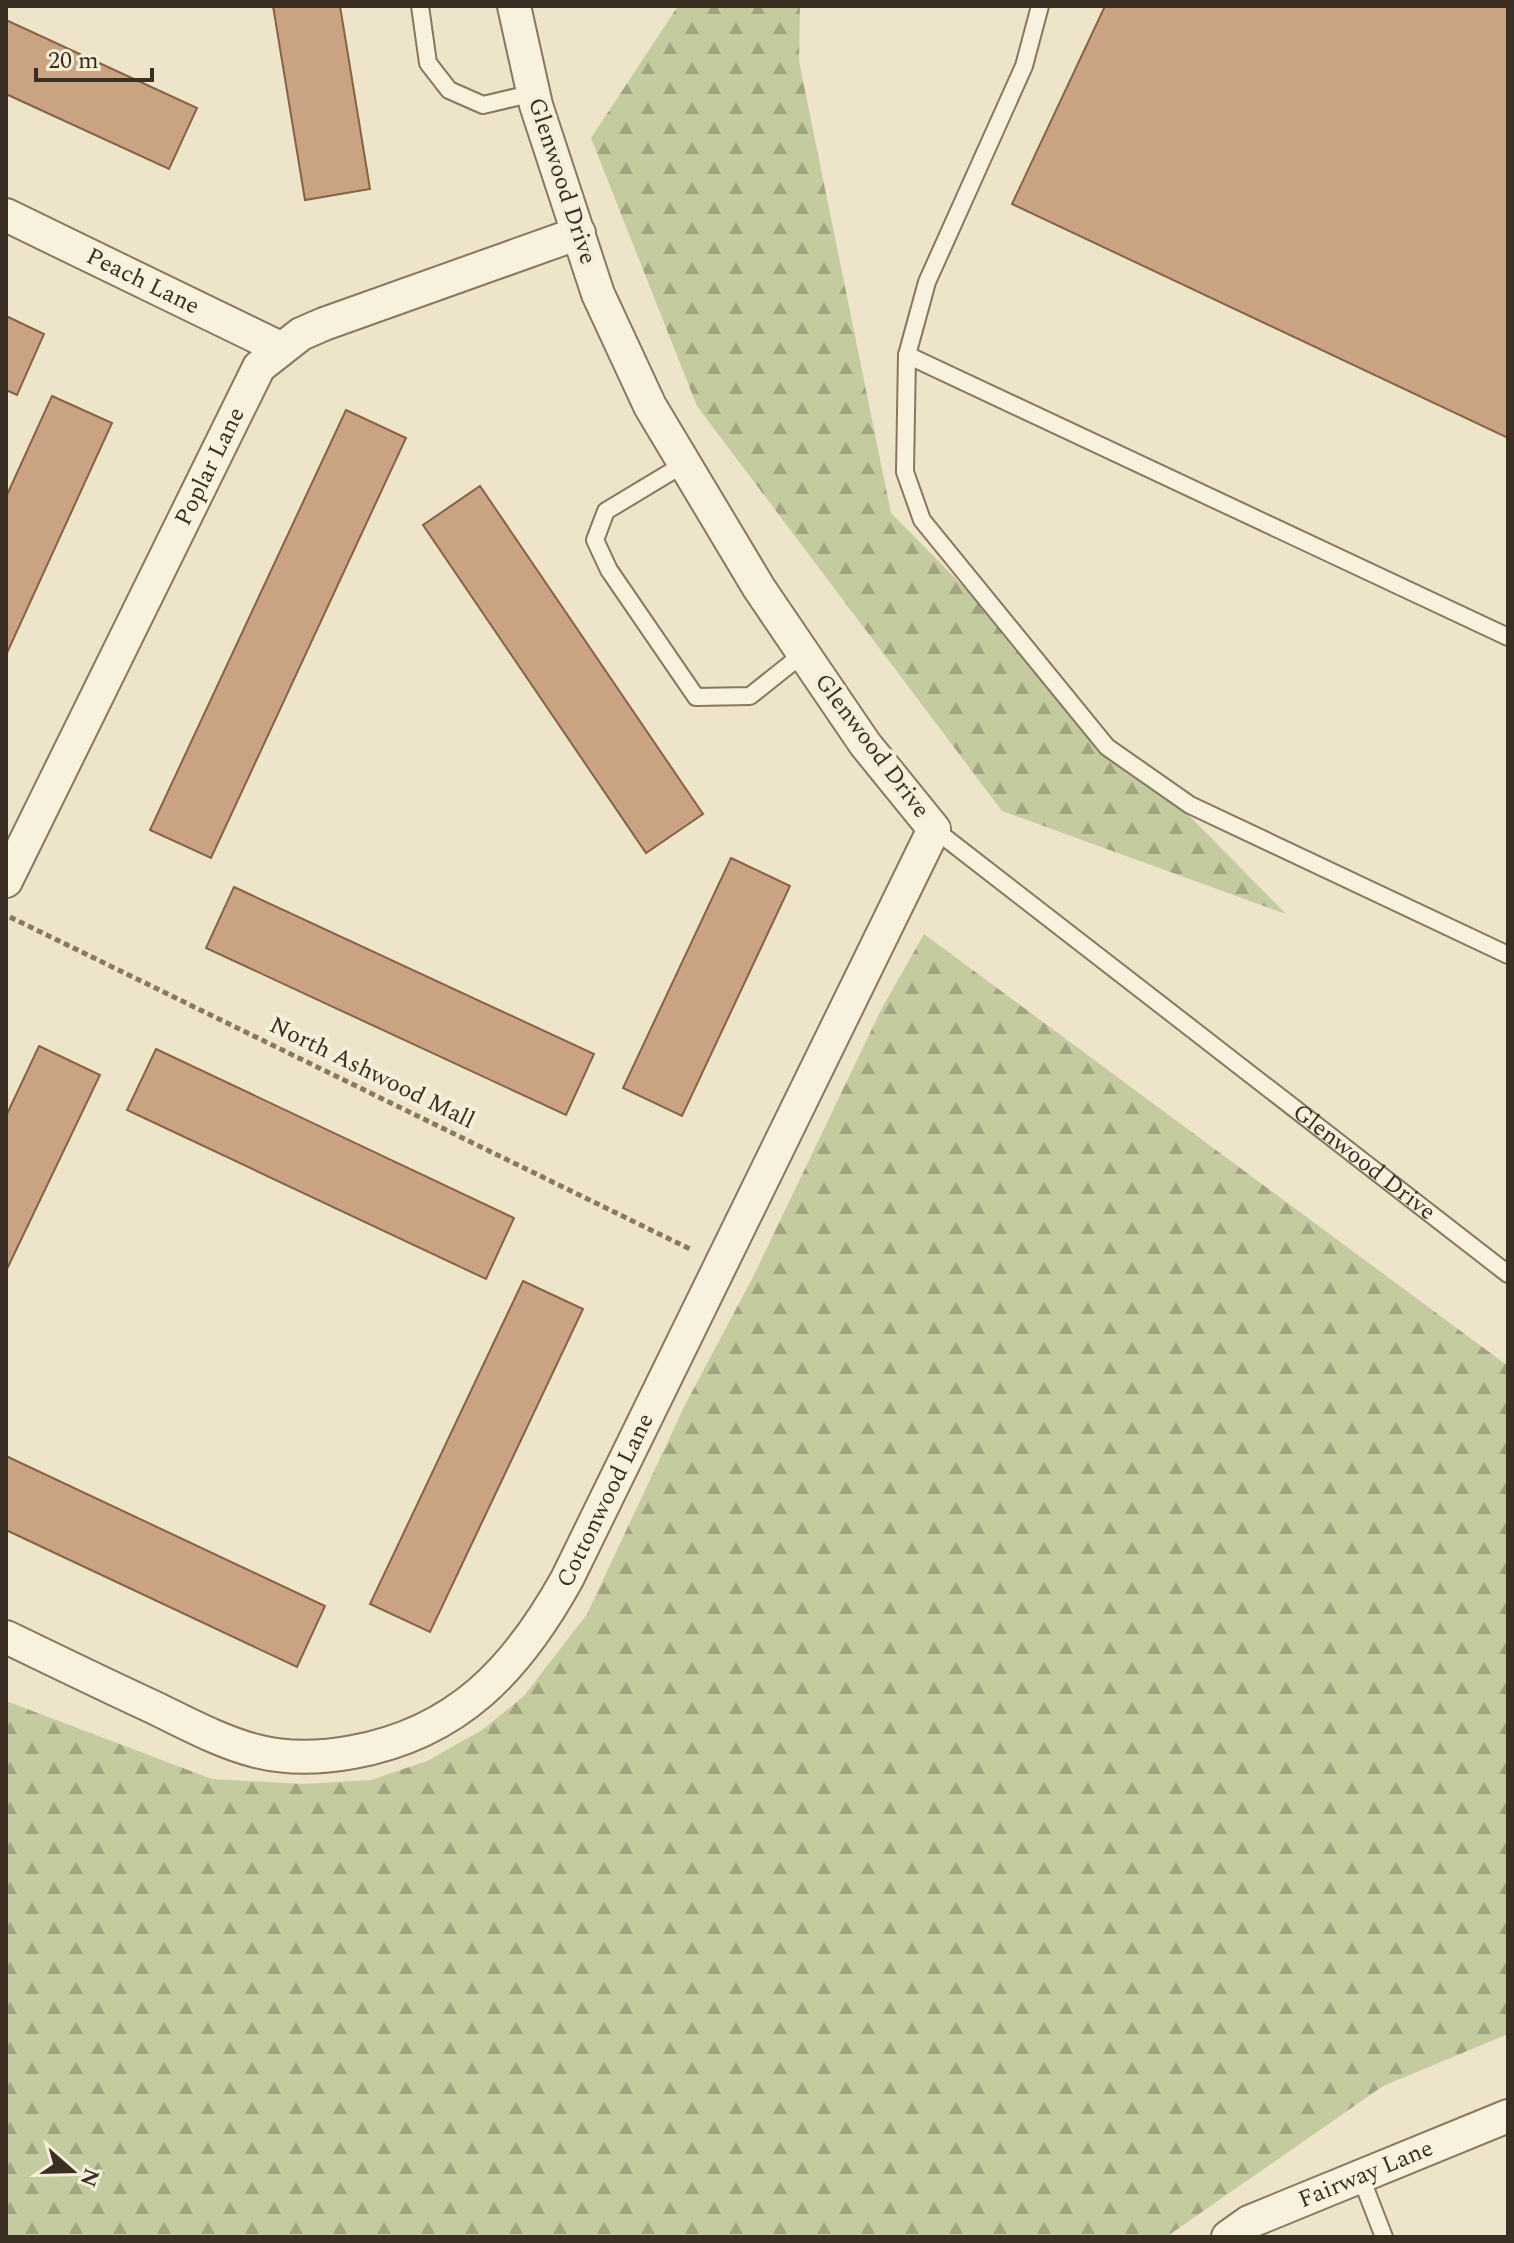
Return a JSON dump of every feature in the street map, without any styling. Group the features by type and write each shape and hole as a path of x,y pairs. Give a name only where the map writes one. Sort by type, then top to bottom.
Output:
{"street":[{"name":"Glenwood Drive","path":"514,6 534,93 598,294 622,349 684,464 759,588 865,744 934,829"},
{"name":"Peach Lane","path":"6,215 280,348"},
{"name":"Poplar Lane","path":"6,881 259,367 280,348 324,324 579,233"},
{"name":"Cottonwood Lane","path":"6,1637 217,1738 257,1752 297,1757 338,1755 396,1742 431,1726 483,1693 540,1627 722,1264 934,829"},
{"name":"Fairway Lane","path":"1228,2237 1249,2222 1508,2116"}],"lane":[{"path":"420,6 428,63 449,90 483,105 534,93"},
{"path":"1040,6 1024,66 927,282 907,355 905,472 922,520 1107,747 1190,805 1508,955"},
{"path":"907,355 1508,637"},
{"path":"684,464 606,511 595,540 609,570 696,697 750,696 804,653"},
{"name":"Glenwood Drive","path":"934,829 1508,1274"},
{"path":"1360,2175 1384,2237"}],"path":[{"name":"North Ashwood Mall","path":"6,915 722,1264"}],"green space":[{"path":"678,6 800,6 799,61 891,513 1286,914 1002,811 697,406 591,138"},
{"path":"924,934 1508,1366 1508,2034 1383,2086 1166,2237 6,2237 6,1701 212,1779 304,1784 371,1780 427,1761 482,1730 524,1696 587,1614 685,1405 753,1277 881,1010"}],"building":[{"path":"273,6 340,6 370,189 305,200"},
{"path":"1105,6 1508,6 1508,438 1012,204"},
{"path":"6,20 197,108 169,169 6,94"},
{"path":"6,316 44,334 17,395 6,390"},
{"path":"52,396 112,423 6,655 6,497"},
{"path":"346,410 406,438 211,858 150,830"},
{"path":"480,486 703,814 646,853 423,525"},
{"path":"731,858 790,886 682,1116 623,1088"},
{"path":"234,887 594,1054 566,1115 206,948"},
{"path":"39,1046 100,1075 6,1271 6,1116"},
{"path":"156,1049 514,1218 486,1279 127,1110"},
{"path":"523,1281 583,1309 430,1632 370,1604"},
{"path":"6,1456 325,1606 297,1667 6,1530"}]}
